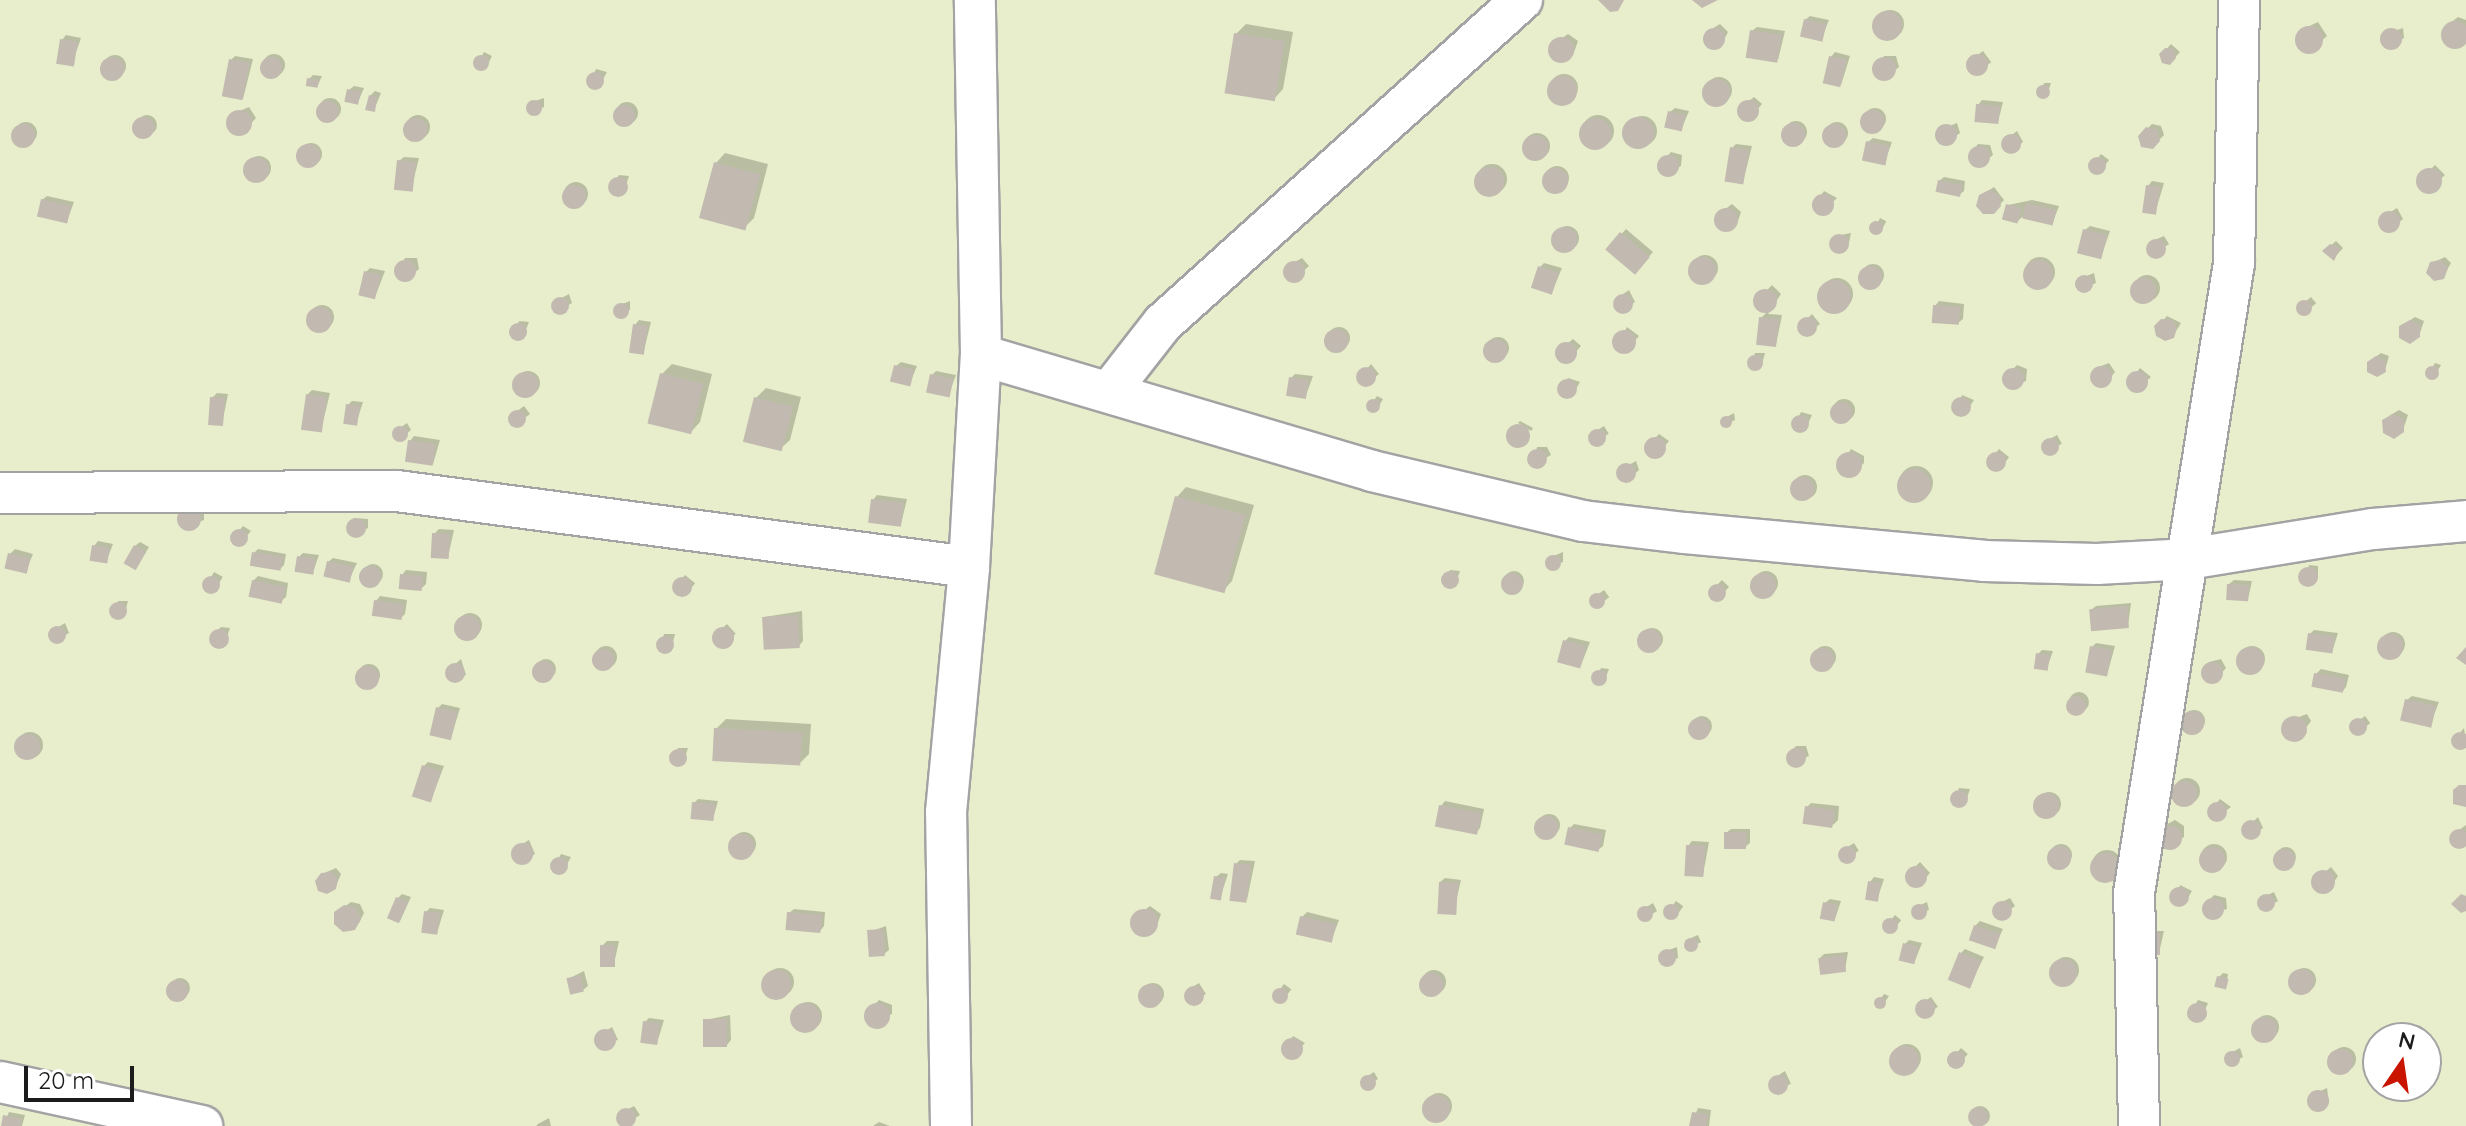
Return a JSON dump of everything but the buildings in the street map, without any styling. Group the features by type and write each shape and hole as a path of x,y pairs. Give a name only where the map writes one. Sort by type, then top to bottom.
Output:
{"street":[{"path":"951,1126 946,812 969,567 981,355 975,0"},
{"path":"1109,392 1163,323 1522,0"},
{"path":"2139,1126 2134,893 2188,559 2238,214 2239,0"},
{"path":"981,355 1372,471 1583,521 1984,561 2188,559 2373,529 2466,521"},
{"path":"0,493 397,491 969,567"},
{"path":"0,1082 202,1126"}],"green space":[{"path":"0,0 2466,0 2466,1126 0,1126"}]}
